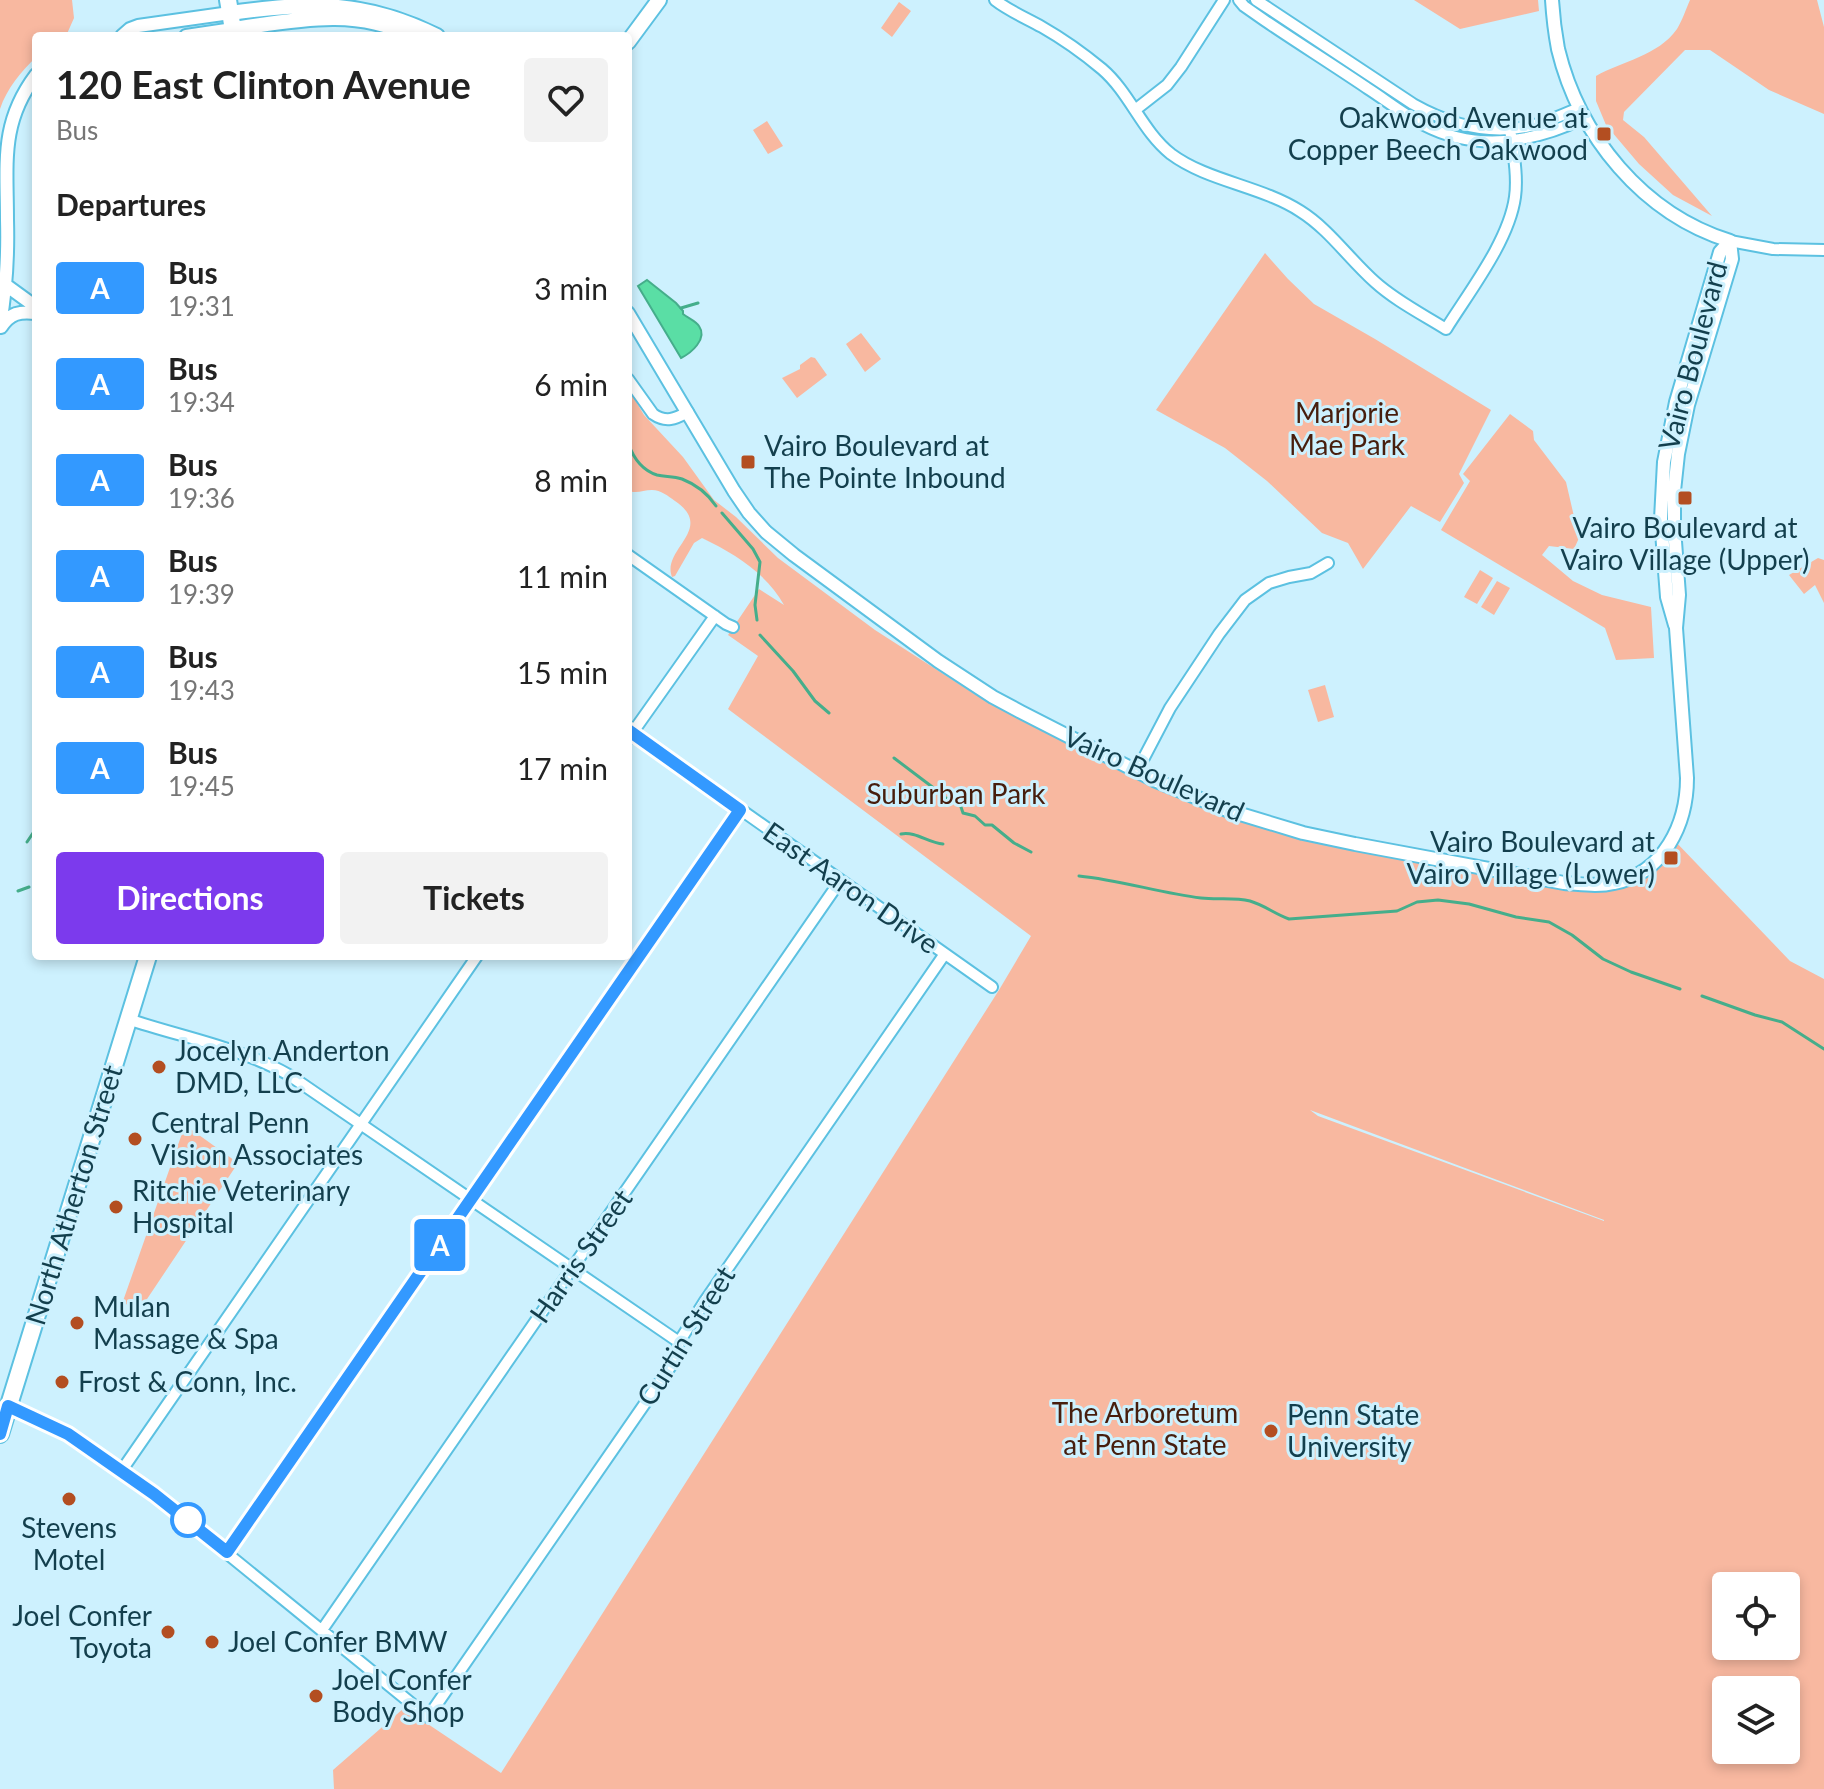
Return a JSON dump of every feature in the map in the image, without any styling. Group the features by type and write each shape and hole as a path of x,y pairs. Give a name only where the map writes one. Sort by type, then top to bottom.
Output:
{"main road":[{"path":"632,37 659,0"},
{"path":"231,20 302,3 347,2 395,12 430,32"},
{"path":"231,20 338,17 387,25 402,32"},
{"name":"North Atherton Street","path":"0,1434 4,1405 147,960"}],"street":[{"path":"995,0 1045,29 1102,69 1112,78 1159,143 1172,155 1302,212 1376,282 1407,306 1446,329 1494,251 1513,207 1516,185 1511,135"},
{"path":"1135,110 1167,85 1224,0"},
{"path":"1239,0 1264,20 1422,124 1443,134 1484,142 1511,135 1521,128 1581,113"},
{"path":"1256,0 1432,115 1456,124 1511,135"},
{"path":"1552,0 1560,56 1581,113 1610,157 1652,200 1708,234 1730,241 1773,249 1824,250"},
{"path":"127,32 138,26 231,20"},
{"path":"197,32 231,20"},
{"path":"0,324 8,216 3,157 5,132 16,101 32,80"},
{"path":"0,256 7,240"},
{"name":"Vairo Boulevard","path":"632,320 734,491 766,532 967,681 1137,771 1227,810 1303,833 1564,883 1593,885 1628,879 1646,869 1676,834 1684,811 1687,778 1676,628 1667,597 1663,546 1661,505 1664,462 1676,402 1720,252 1730,241"},
{"path":"3,284 32,307"},
{"path":"0,330 15,313 32,311"},
{"path":"632,385 658,417 670,420 688,412"},
{"path":"632,558 733,627"},
{"path":"1137,771 1170,708 1245,600 1269,583 1311,573 1328,563"},
{"path":"632,730 715,616"},
{"name":"East Aaron Drive","path":"632,736 992,987"},
{"path":"227,1552 740,810"},
{"name":"Harris Street","path":"322,1630 840,881"},
{"name":"Curtin Street","path":"322,1630 428,1717 675,1360 679,1342 705,1301 944,955"},
{"path":"122,1470 474,960"},
{"path":"128,1019 210,1044 289,1075 679,1342"},
{"path":"4,1405 68,1434 122,1470 322,1630"}],"green space":[{"path":"0,0 72,0 74,18 68,32 32,32 32,62 6,94 0,109"},
{"path":"1414,0 1538,0 1539,11 1460,29"},
{"path":"1690,0 1817,0 1824,27 1824,114 1769,90 1710,50 1685,50 1624,112 1623,120 1644,137 1712,216 1673,195 1639,164 1606,125 1596,101 1596,76 1660,46 1677,29"},
{"path":"899,2 911,11 892,37 881,28"},
{"path":"767,121 783,146 768,154 753,130"},
{"name":"Marjorie Mae Park","path":"1265,253 1314,304 1491,410 1459,474 1464,483 1440,522 1411,506 1363,569 1348,543 1322,533 1267,481 1225,448 1156,410"},
{"path":"861,333 881,359 865,372 846,344"},
{"path":"811,357 827,375 797,398 782,378 800,369 800,365"},
{"name":"The Arboretum at Penn State","path":"632,395 644,415 683,457 714,500 778,558 875,630 976,695 1131,767 1256,819 1598,885 1626,880 1673,839 1790,961 1824,979 1824,1789 334,1789 333,1770 404,1708 501,1773 1031,936 728,709 758,656 728,635 759,589 784,605 759,574 702,538 694,543 672,577 674,557 689,530 690,521 686,511 672,499 652,490 632,492","holes":["1310,1110 1604,1220 1318,1116"]},
{"path":"1510,414 1533,431 1534,440 1566,482 1579,538 1574,549 1549,546 1542,555 1573,581 1602,595 1651,607 1654,658 1616,660 1605,628 1441,530 1470,481 1463,474"},
{"path":"1818,558 1824,560 1824,603 1815,585 1804,594 1789,575"},
{"path":"1480,570 1493,578 1477,604 1464,597"},
{"path":"1497,581 1510,588 1494,615 1481,607"},
{"path":"1325,685 1334,717 1318,722 1308,690"},
{"path":"185,1125 238,1163 137,1314 123,1301"}],"shaded area":[{"path":"647,280 699,326 700,341 681,358 638,286"}],"waterway":[{"path":"681,308 698,303"},
{"path":"632,452 646,470 687,481 716,506"},
{"path":"722,513 753,549 760,562 755,605 757,620"},
{"path":"760,635 815,701 829,713"},
{"path":"894,758 941,796 960,804 963,813 975,816 985,825 992,825 1031,852"},
{"path":"27,842 32,834"},
{"path":"901,834 912,834 943,844"},
{"path":"1079,876 1186,896 1250,901 1289,919 1397,911 1417,902 1438,900 1469,904 1549,922 1603,959 1680,989"},
{"path":"18,891 29,887"},
{"path":"1702,996 1782,1022 1824,1049"}],"bus line":[{"name":"A","path":"0,1434 8,1406 53,1426 122,1470 227,1552 740,810 632,733"}],"place":[{"name":"Oakwood Avenue at Copper Beech Oakwood","path":"1604,134"},
{"name":"Vairo Boulevard at The Pointe Inbound","path":"748,462"},
{"name":"Vairo Boulevard at Vairo Village (Upper)","path":"1685,498"},
{"name":"Vairo Boulevard at Vairo Village (Lower)","path":"1671,858"},
{"name":"Jocelyn Anderton DMD, LLC","path":"159,1067"},
{"name":"Central Penn Vision Associates","path":"135,1139"},
{"name":"Ritchie Veterinary Hospital","path":"116,1207"},
{"name":"Mulan Massage & Spa","path":"77,1323"},
{"name":"Frost & Conn, Inc.","path":"62,1382"},
{"name":"Penn State University","path":"1271,1431"},
{"name":"Stevens Motel","path":"69,1499"},
{"name":"Joel Confer Toyota","path":"168,1632"},
{"name":"Joel Confer BMW","path":"212,1642"},
{"name":"Joel Confer Body Shop","path":"316,1696"}],"park label":[{"name":"Suburban Park","path":"956,794"}]}
